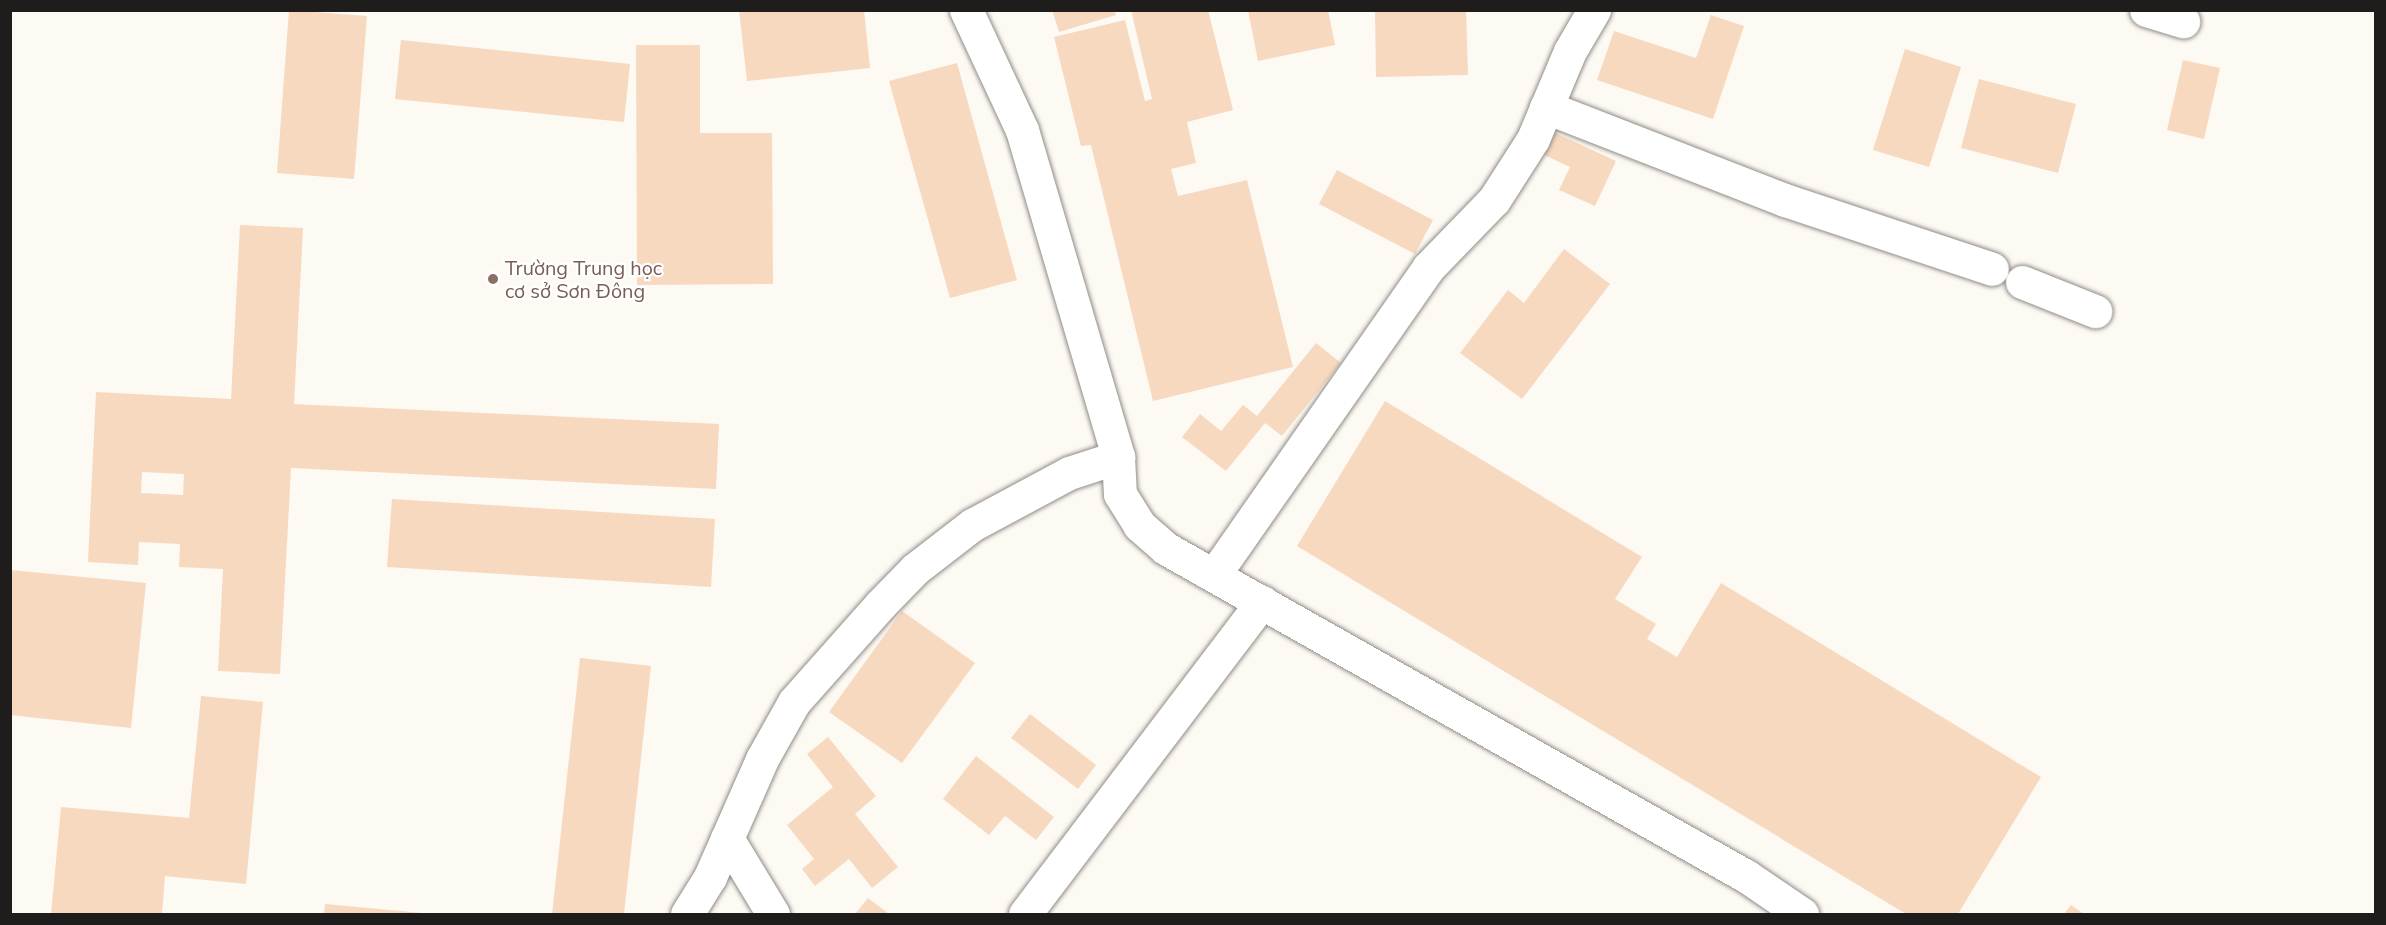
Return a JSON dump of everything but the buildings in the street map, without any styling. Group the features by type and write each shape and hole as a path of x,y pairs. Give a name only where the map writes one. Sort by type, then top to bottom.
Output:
{"street":[{"path":"966,10 1022,130 1118,457 1120,494 1139,525 1165,548 1746,876 1802,915"},
{"path":"1570,10 1570,51"},
{"path":"1214,575 1428,268 1494,200 1533,139 1570,51 1594,10"},
{"path":"2146,10 2183,21"},
{"path":"1546,107 1785,200 1992,269"},
{"path":"2022,282 2095,311"},
{"path":"687,915 727,838 762,759 794,702 915,569 972,525 1018,498 1069,473 1118,457"},
{"path":"1025,915 1262,602"},
{"path":"727,838 773,915"}],"place":[{"name":"Trường Trung học cơ sở Sơn Đông","path":"493,279"}]}
